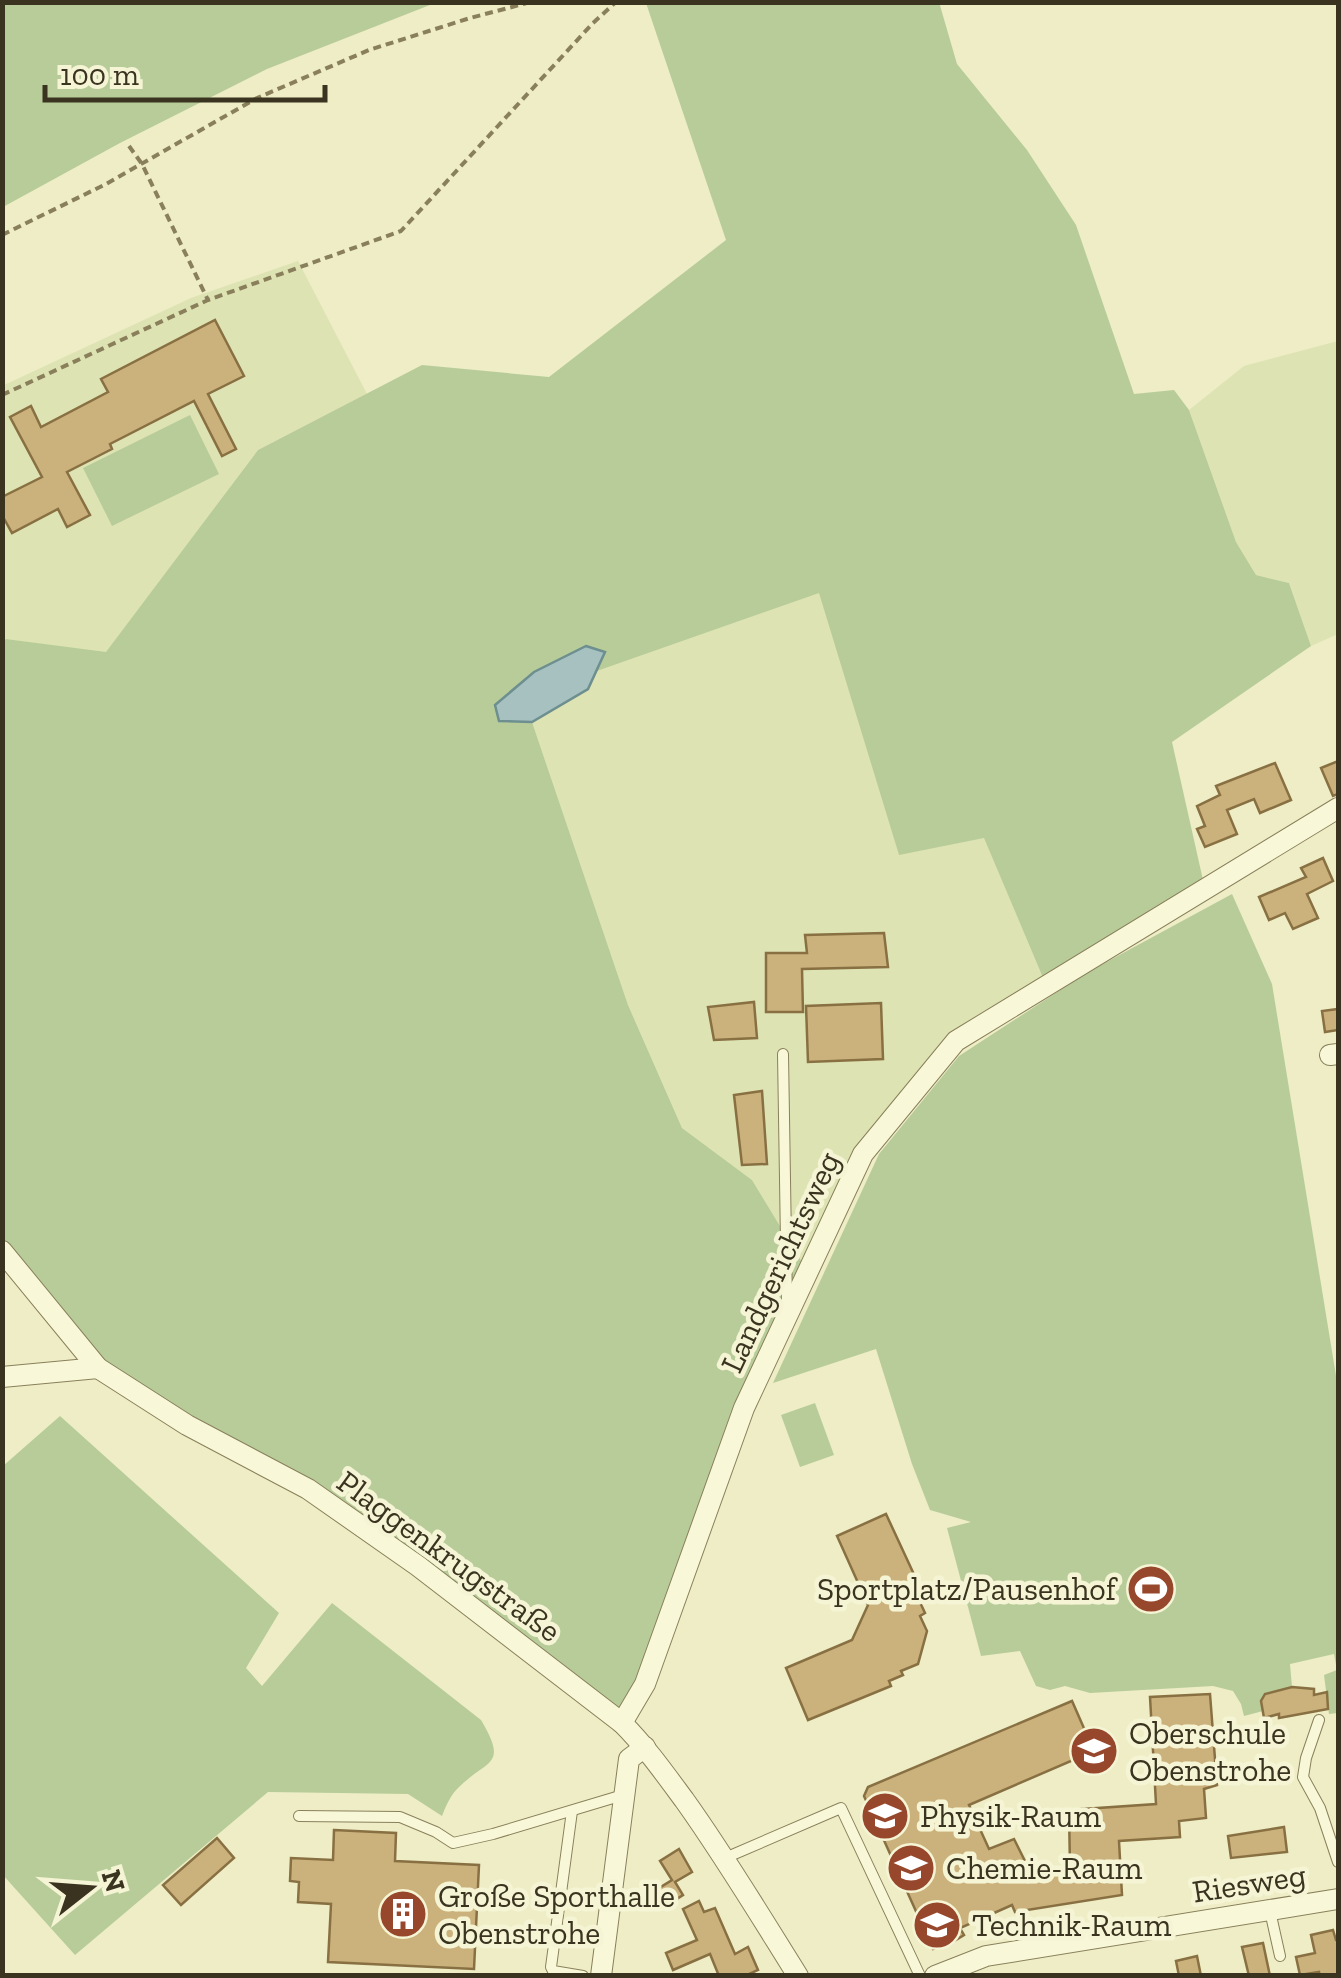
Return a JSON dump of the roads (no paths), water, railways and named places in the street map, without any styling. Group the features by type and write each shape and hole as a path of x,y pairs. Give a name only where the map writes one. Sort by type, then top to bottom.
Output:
{"street":[{"name":"Landgerichtsweg","path":"622,1724 644,1684 744,1408 863,1154 956,1041 1338,808"},
{"name":"Plaggenkrugstraße","path":"2,1251 98,1368 187,1425 308,1489 418,1566 622,1724 645,1747 725,1858 798,1976"},
{"path":"2,1377 98,1368"},
{"path":"600,1976 629,1759 645,1747"},
{"name":"Riesweg","path":"935,1976 986,1956 1338,1900"}],"lane":[{"path":"783,1054 788,1316"},
{"path":"1319,1720 1303,1777 1320,1808 1338,1862"},
{"path":"299,1816 400,1817 453,1843 624,1795"},
{"path":"725,1858 842,1808 920,1976"},
{"path":"572,1811 551,1967 553,1971 583,1976"},
{"path":"1270,1911 1280,1956"}],"water":[{"path":"586,646 605,652 588,689 532,722 499,721 495,705 534,672"}],"place":[{"name":"Sportplatz/Pausenhof","path":"1151,1589"},
{"name":"Oberschule Obenstrohe","path":"1094,1751"},
{"name":"Physik-Raum","path":"885,1816"},
{"name":"Chemie-Raum","path":"911,1868"},
{"name":"Große Sporthalle Obenstrohe","path":"403,1914"},
{"name":"Technik-Raum","path":"937,1925"}]}
